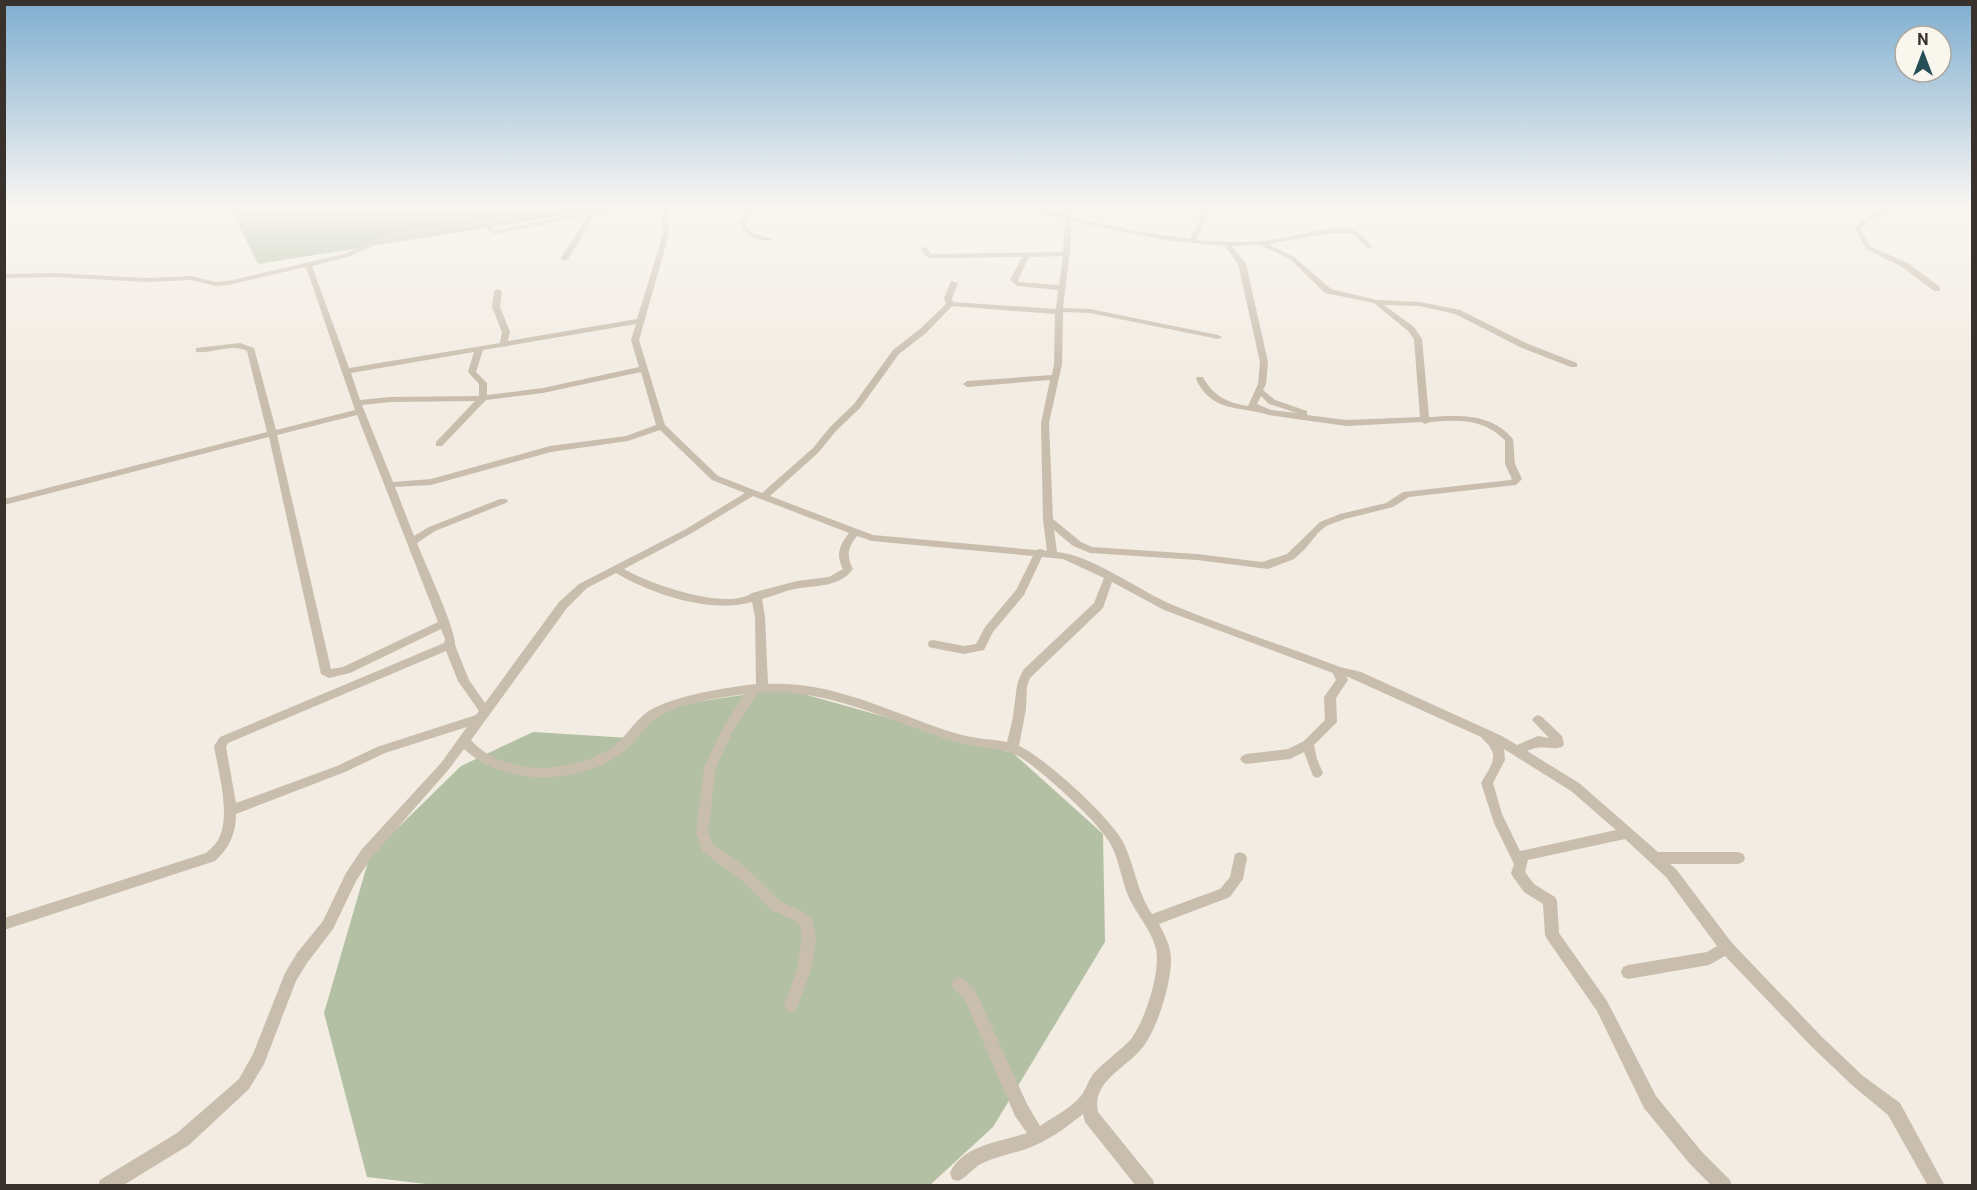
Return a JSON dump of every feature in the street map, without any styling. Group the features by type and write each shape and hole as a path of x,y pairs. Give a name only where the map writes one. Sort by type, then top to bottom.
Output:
{"street":[{"path":"4,276 46,274 147,280 191,278 216,284 318,264"},
{"path":"657,264 635,340 642,369 661,426 715,478 855,532 899,541 1046,553 1086,564 1168,607 1357,675 1480,730 1518,750 1575,787 1628,833 1689,894 1727,948 1858,1081 1894,1109 1937,1185"},
{"path":"1022,264 1014,280 1017,284 1063,288"},
{"path":"933,644 964,650 980,647 989,630 1020,592 1046,553 1048,520 1046,423 1058,364 1065,264"},
{"path":"1242,264 1265,370 1260,391 1252,405 1257,409"},
{"path":"1298,264 1328,291 1377,302 1420,304 1457,312 1525,346 1574,365"},
{"path":"1902,264 1937,289"},
{"path":"309,266 359,407 444,623 450,645 464,681 481,714"},
{"path":"950,304 948,298 954,283"},
{"path":"498,291 496,307 506,332 503,345"},
{"path":"1377,302 1411,329 1418,339 1425,421"},
{"path":"106,1185 183,1139 244,1084 259,1059 290,978 302,958 328,925 351,877 367,853 445,766 563,605 583,586 759,494 816,450 833,429 857,406 896,352 923,331 950,304 1090,311 1218,337"},
{"path":"347,371 640,321"},
{"path":"199,350 207,352 243,345 251,350 325,672 329,674 346,670 444,623"},
{"path":"439,444 483,398 483,383 472,372 479,349"},
{"path":"4,501 272,435 395,397 483,398 521,394 642,369"},
{"path":"967,384 1054,377"},
{"path":"1048,520 1077,543 1090,550 1197,557 1268,566 1294,555 1310,534 1323,524 1367,510 1396,504 1410,492 1516,482 1509,457 1511,444 1492,424 1468,418 1364,423 1321,421 1233,406 1203,388 1200,379"},
{"path":"1260,391 1272,402 1321,421"},
{"path":"390,485 431,482 550,449 628,438 661,426"},
{"path":"412,542 432,529 503,501"},
{"path":"616,569 645,584 717,602 741,602 756,596 845,574 848,569 842,559 842,551 855,532"},
{"path":"1086,564 1090,550"},
{"path":"1011,748 1021,707 1019,688 1022,681 1028,672 1099,606 1109,577"},
{"path":"756,596 760,617 757,689 728,729 710,767 702,833 708,849 746,875 776,906 799,916 807,924 809,938 804,970 790,1005"},
{"path":"4,924 210,857 220,850 226,841 230,811 220,746 224,740 450,645"},
{"path":"1246,759 1290,754 1308,744 1331,722 1330,697 1342,680 1338,670"},
{"path":"464,740 470,751 483,758 526,772 546,773 607,757 622,746 646,717 661,709 712,695 786,688 845,699 963,739 1011,748 1028,756 1115,839 1135,897 1151,921 1160,942 1164,960 1143,1034 1124,1057 1094,1083 1088,1100 1091,1116 1147,1185"},
{"path":"230,811 341,769 381,750 481,714"},
{"path":"1518,750 1538,741 1558,744 1558,739 1538,720"},
{"path":"1480,730 1498,749 1498,765 1486,783 1500,827 1519,861"},
{"path":"1308,744 1317,773"},
{"path":"1628,833 1522,856 1518,873 1522,881 1550,902 1552,935 1602,1006 1650,1102 1696,1158 1724,1185"},
{"path":"1151,921 1184,906 1225,892 1236,879 1240,858"},
{"path":"1654,858 1738,858"},
{"path":"1628,972 1709,958 1727,948"},
{"path":"959,984 970,995 1021,1110 1038,1136"},
{"path":"958,1173 965,1162 972,1158 1017,1146 1038,1136 1088,1100"}],"green space":[{"path":"765,690 793,691 1013,753 1103,834 1105,942 993,1127 930,1185 443,1186 367,1177 324,1013 370,855 461,766 533,732 630,738 654,715 671,708"}]}
